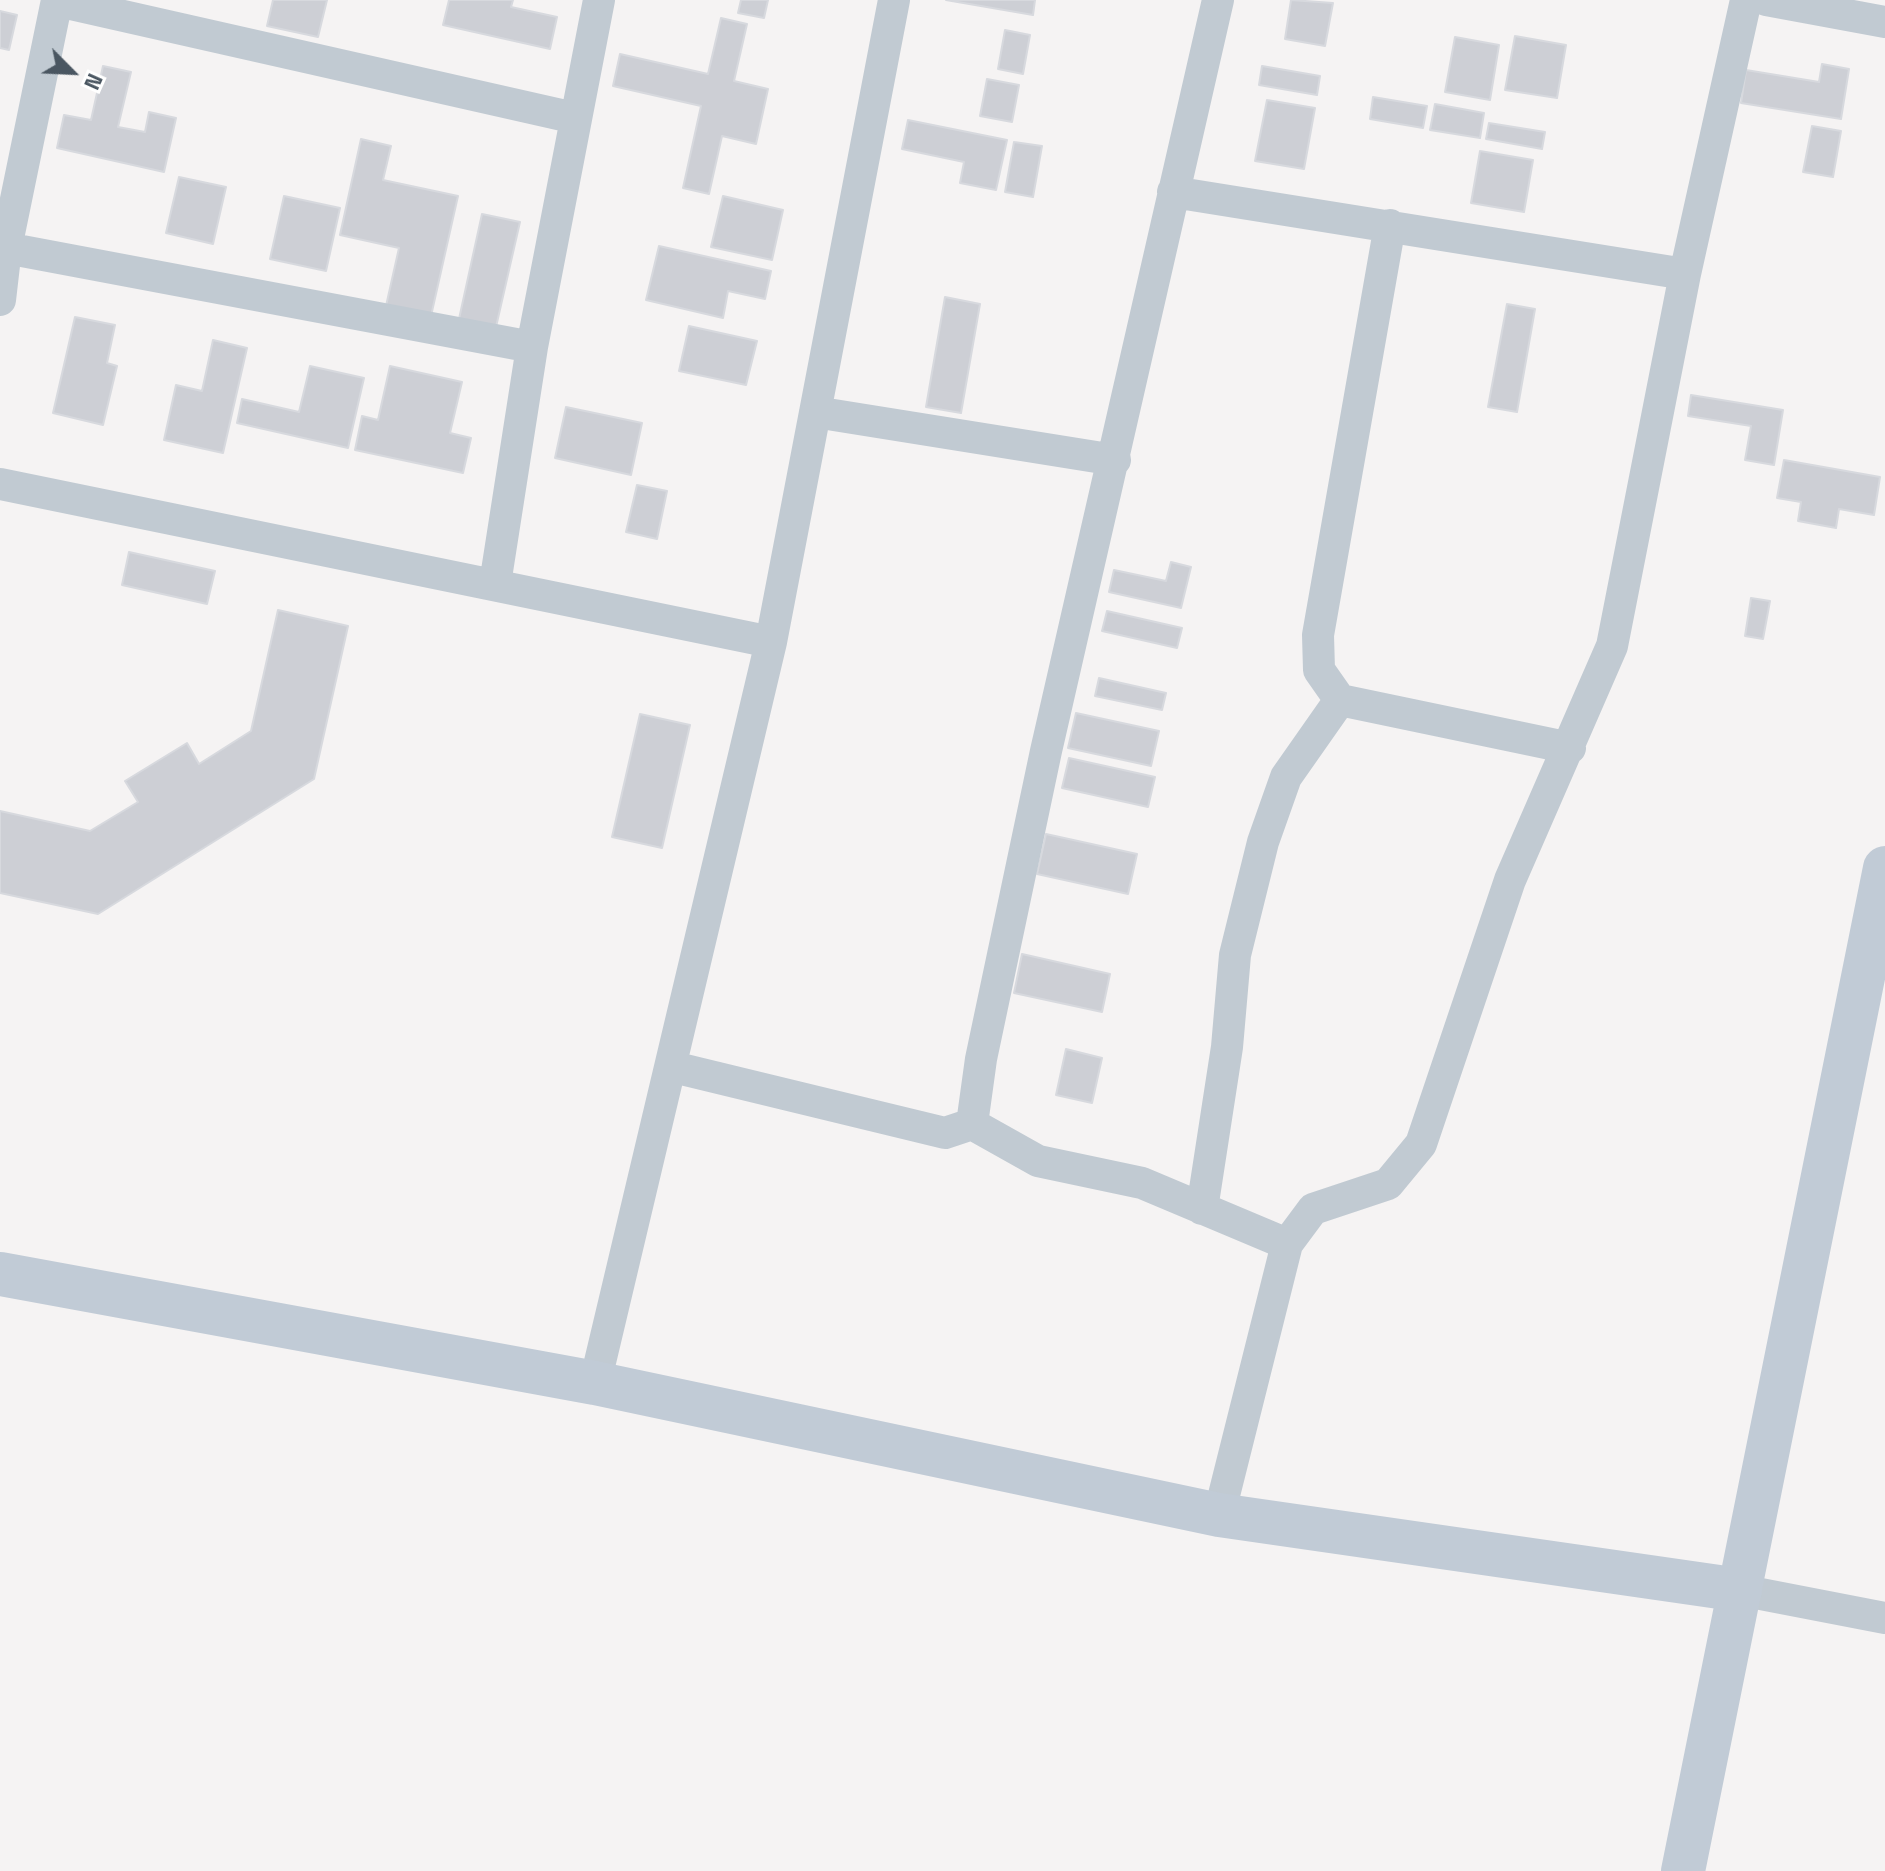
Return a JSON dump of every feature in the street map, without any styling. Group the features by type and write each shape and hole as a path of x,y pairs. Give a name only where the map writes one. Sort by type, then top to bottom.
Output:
{"street":[{"path":"0,300 10,182 57,0 575,118"},
{"path":"495,584 532,347 599,0"},
{"path":"595,1383 673,1067 771,642 894,0"},
{"path":"972,1124 981,1059 1043,767 1218,0"},
{"path":"1219,1515 1287,1244 1313,1209 1388,1184 1421,1144 1510,880 1612,646 1685,274 1746,0"},
{"path":"1766,0 1885,22"},
{"path":"1173,192 1685,274"},
{"path":"1390,225 1318,635 1319,670 1340,700 1570,748"},
{"path":"6,248 532,347"},
{"path":"815,412 1115,460"},
{"path":"0,484 771,642"},
{"path":"1202,1209 1227,1047 1235,955 1263,842 1286,777 1340,700"},
{"path":"1683,1871 1885,868"},
{"path":"673,1067 945,1133 972,1124 1038,1161 1142,1183 1287,1244"},
{"path":"0,1274 595,1383 1219,1515 1740,1590 1885,1618"}],"building":[{"path":"273,0 327,0 318,37 267,26"},
{"path":"449,0 513,0 511,7 557,17 550,49 443,25"},
{"path":"741,0 768,0 764,18 738,13"},
{"path":"946,0 1035,0 1033,15"},
{"path":"1291,0 1333,3 1325,46 1285,39"},
{"path":"0,11 17,15 9,50 0,48"},
{"path":"721,18 747,24 734,81 768,89 756,144 722,136 709,194 683,188 701,106 613,86 620,54 708,74"},
{"path":"1005,30 1030,35 1023,74 998,69"},
{"path":"1515,36 1566,45 1557,98 1505,90"},
{"path":"1455,37 1499,45 1490,100 1445,92"},
{"path":"1822,64 1849,69 1841,119 1741,103 1746,70 1819,82"},
{"path":"103,66 131,72 118,127 145,132 149,112 176,118 164,172 57,148 64,115 91,120"},
{"path":"1262,66 1320,76 1317,95 1259,85"},
{"path":"987,79 1019,85 1012,122 980,116"},
{"path":"1373,97 1427,106 1423,128 1370,119"},
{"path":"1267,100 1315,108 1304,169 1255,161"},
{"path":"1435,104 1484,113 1480,138 1430,130"},
{"path":"908,120 1007,140 996,190 960,183 964,162 902,149"},
{"path":"1489,123 1545,132 1542,149 1486,139"},
{"path":"1812,126 1841,131 1833,177 1803,172"},
{"path":"361,139 391,146 383,180 458,196 431,316 386,306 399,248 340,235"},
{"path":"1014,142 1042,146 1033,197 1005,192"},
{"path":"1480,151 1533,160 1524,212 1471,203"},
{"path":"179,177 226,187 213,244 166,233"},
{"path":"284,196 340,208 326,271 270,259"},
{"path":"723,196 783,210 772,260 711,247"},
{"path":"482,214 520,222 496,327 459,319"},
{"path":"659,246 771,271 765,299 728,291 723,318 646,300"},
{"path":"945,297 980,304 961,413 926,407"},
{"path":"1507,304 1535,309 1517,412 1488,407"},
{"path":"75,317 115,325 107,363 117,366 103,425 53,413"},
{"path":"689,326 757,341 746,385 679,371"},
{"path":"213,340 247,348 223,453 164,440 176,385 202,391"},
{"path":"310,366 364,378 348,448 237,423 242,399 299,412"},
{"path":"390,366 462,382 450,433 471,438 463,473 355,450 362,416 378,420"},
{"path":"1691,395 1783,410 1774,465 1745,460 1751,426 1688,416"},
{"path":"566,407 642,423 631,475 555,458"},
{"path":"1784,460 1880,477 1874,515 1839,509 1836,528 1798,521 1801,502 1777,498"},
{"path":"637,485 667,491 657,539 626,532"},
{"path":"129,552 215,571 207,604 122,585"},
{"path":"1171,562 1191,567 1181,608 1109,592 1114,570 1166,581"},
{"path":"1751,598 1770,601 1763,639 1745,636"},
{"path":"278,610 348,626 314,779 98,914 0,893 0,811 90,831 138,802 125,781 187,743 199,764 251,731"},
{"path":"1107,611 1182,628 1177,648 1102,631"},
{"path":"1099,678 1166,693 1162,710 1095,696"},
{"path":"1076,713 1159,731 1151,766 1068,748"},
{"path":"640,714 690,725 662,848 612,837"},
{"path":"1069,758 1155,777 1148,807 1062,788"},
{"path":"1046,834 1137,854 1128,894 1037,874"},
{"path":"1022,954 1110,974 1102,1012 1014,993"},
{"path":"1066,1049 1102,1058 1092,1103 1056,1095"}]}
